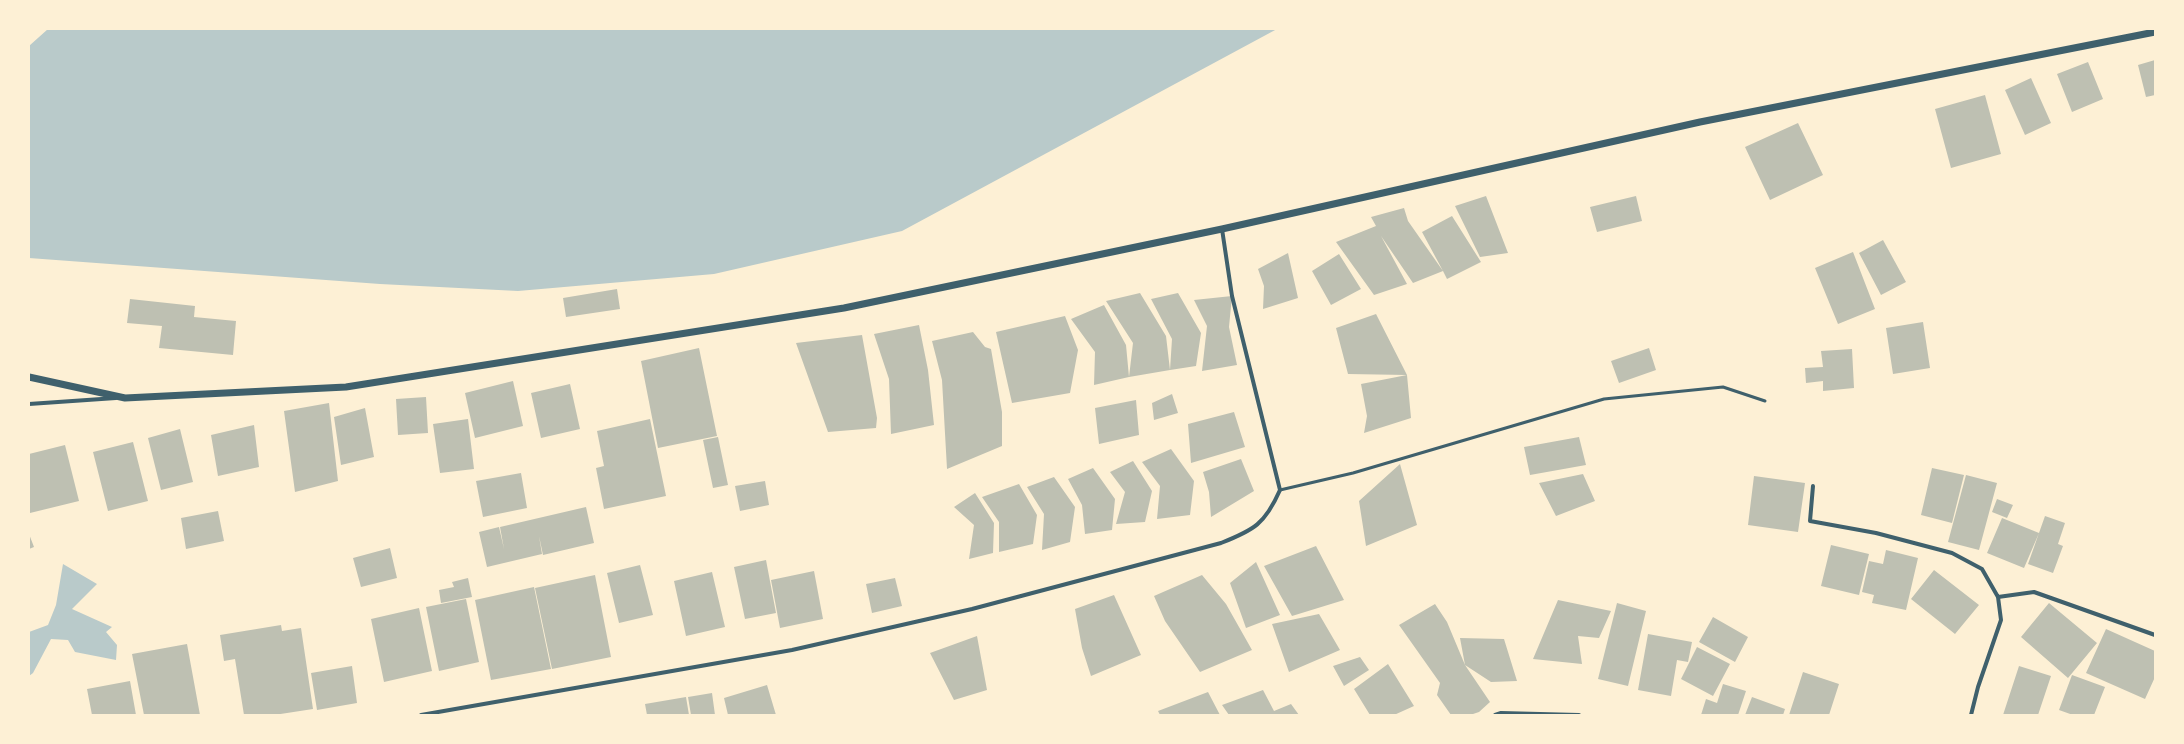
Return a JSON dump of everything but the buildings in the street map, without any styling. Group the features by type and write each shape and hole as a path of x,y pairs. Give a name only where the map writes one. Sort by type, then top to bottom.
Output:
{"street":[{"path":"29,404 346,386 844,308 1222,229 1700,122 2155,32"},
{"path":"421,715 792,650 972,609 1221,543 1252,530 1272,510 1280,490 1232,296 1222,229"},
{"path":"29,377 125,398"},
{"path":"1813,486 1810,521 1876,533 1952,553 1982,569 1998,597 2001,620 1978,687 1971,715"},
{"path":"1998,597 2034,592 2155,635"},
{"path":"1495,715 1501,713 1579,715"}],"lane":[{"path":"1280,490 1353,473 1604,399 1723,387 1765,401"}],"shaded area":[{"path":"48,29 1277,29 902,231 714,274 518,291 380,284 29,258 29,46"},
{"path":"63,564 97,584 72,609 112,627 106,632 117,645 116,660 75,652 68,640 51,639 33,673 29,676 29,632 48,625 56,605"}]}
